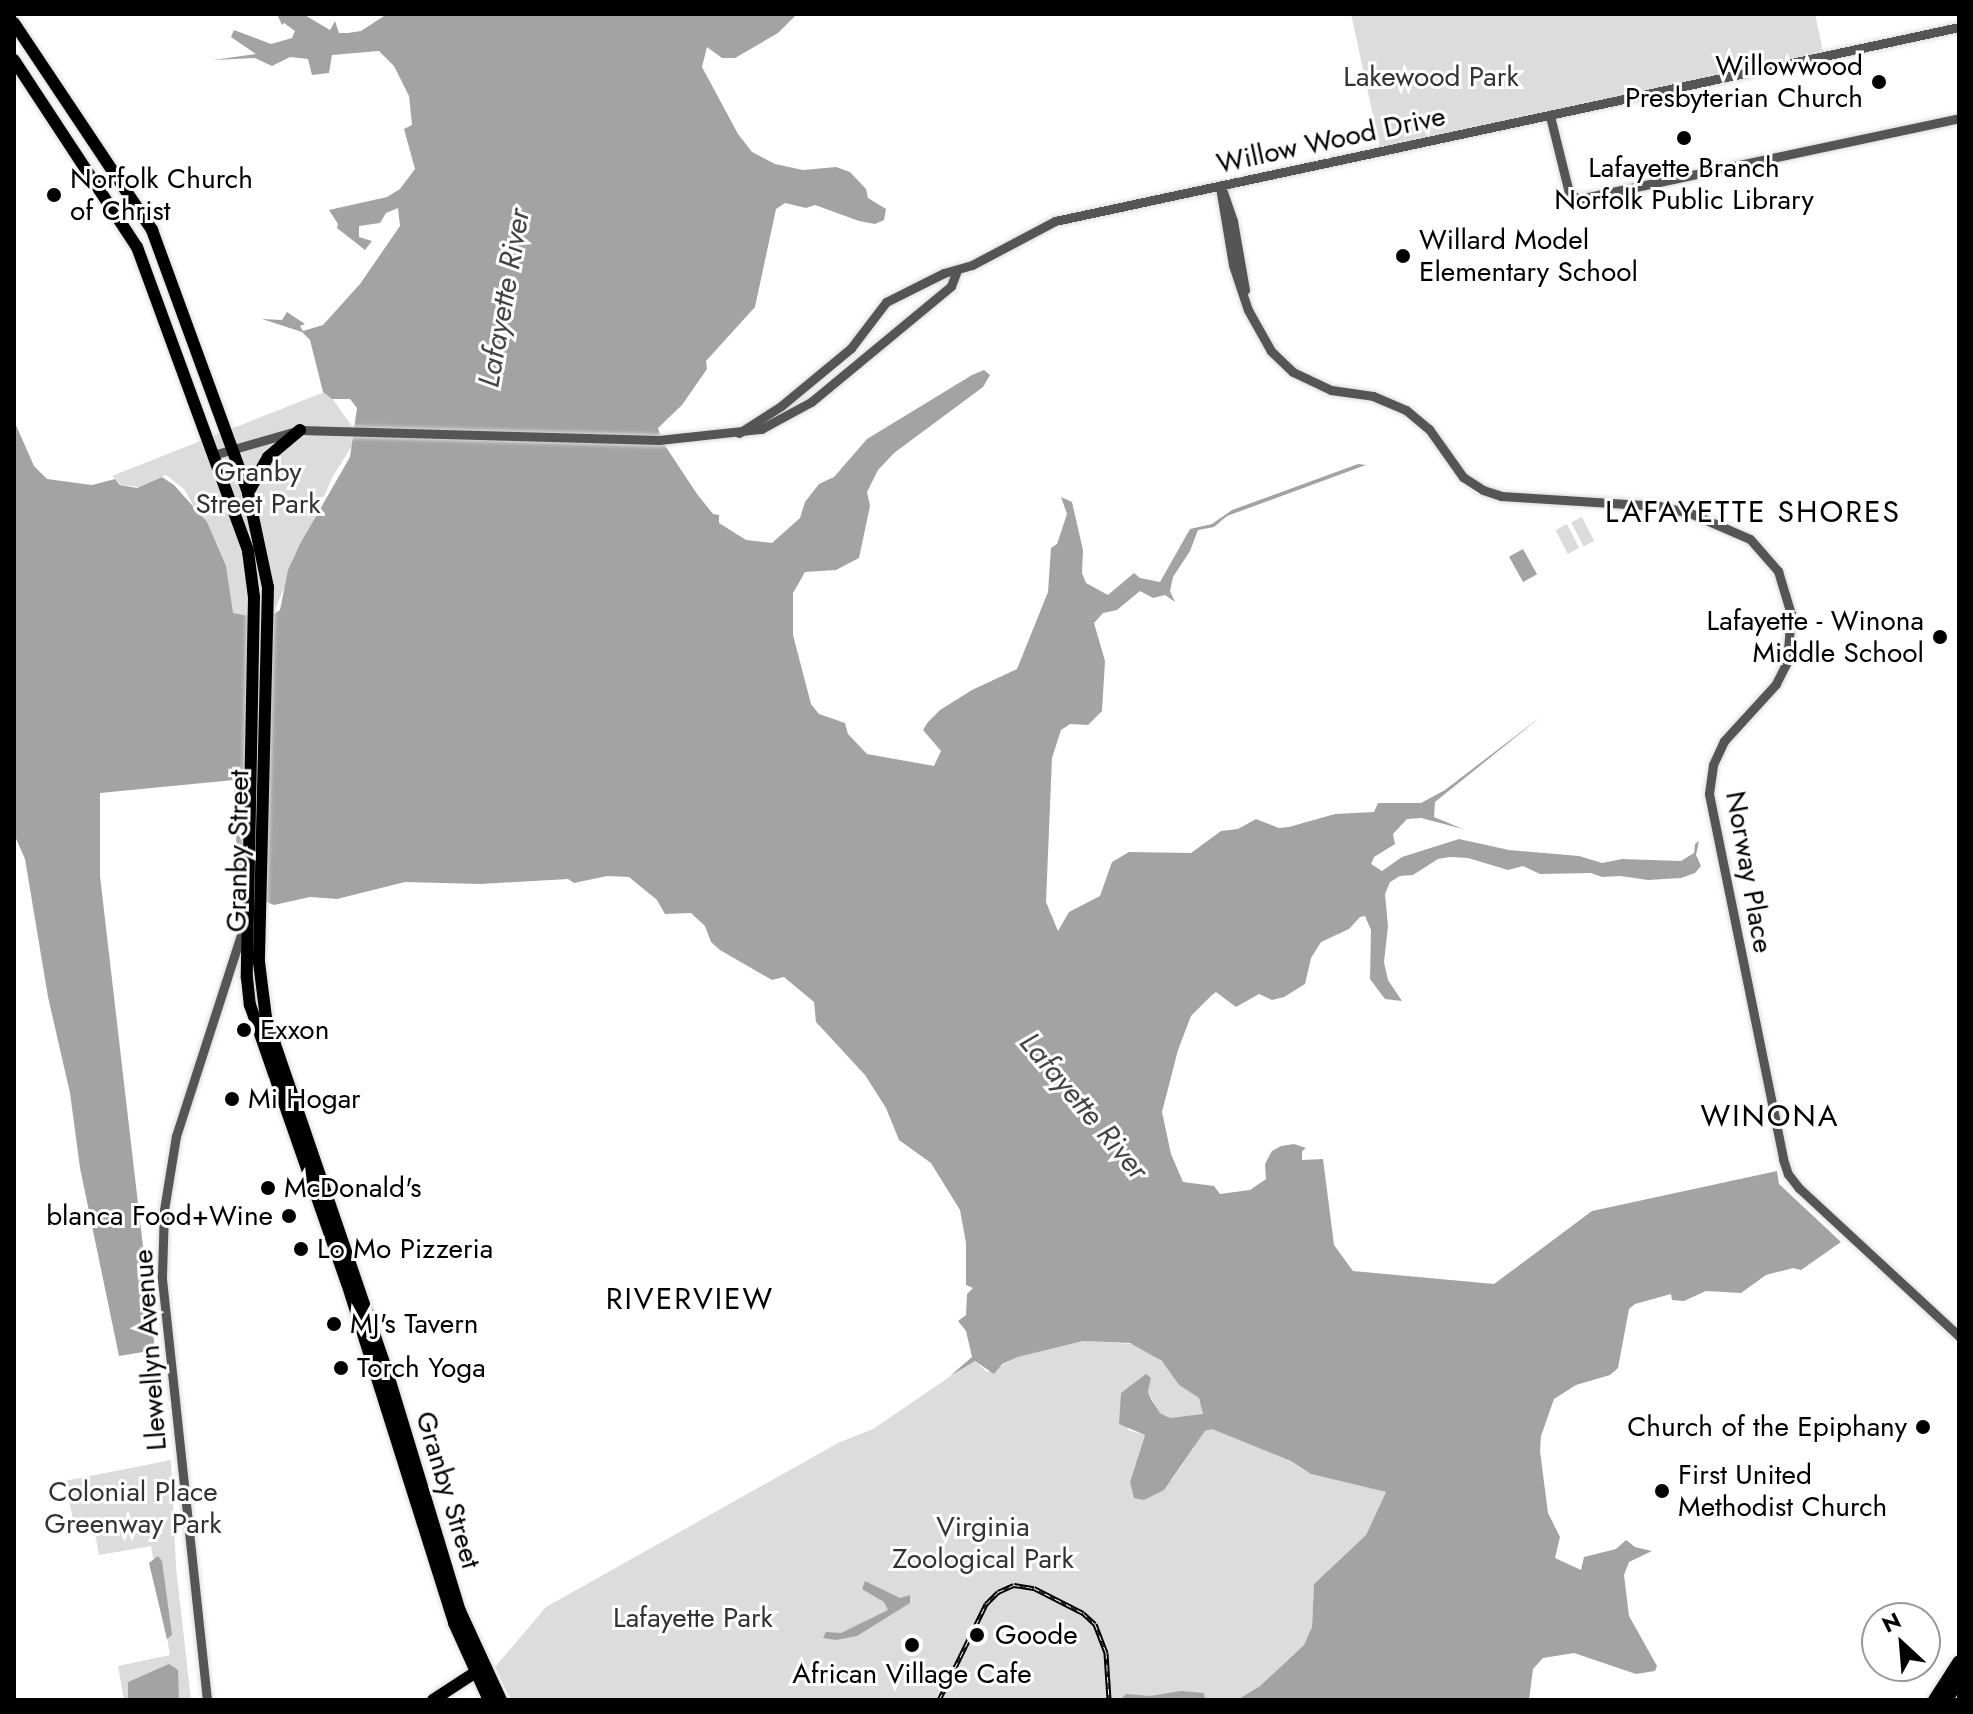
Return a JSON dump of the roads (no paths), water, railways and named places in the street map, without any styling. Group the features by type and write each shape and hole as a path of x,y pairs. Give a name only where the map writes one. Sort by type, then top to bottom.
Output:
{"main road":[{"name":"Granby Street","path":"14,23 152,230 248,493 267,575 254,913"},
{"name":"Granby Street","path":"14,60 137,247 241,530 253,576 254,913 270,1033 386,1368 489,1700"},
{"path":"248,493 268,457 300,430"},
{"path":"1934,1700 1959,1661"},
{"name":"Granby Street","path":"480,1670 501,1700"},
{"path":"433,1700 480,1670"},
{"path":"1947,1700 1959,1680"}],"street":[{"name":"Willow Wood Drive","path":"739,433 781,406 851,348 886,302 944,273 956,273 1055,221 1959,27"},
{"path":"1550,116 1569,193 1579,199 1959,118"},
{"name":"Norway Place","path":"1220,187 1233,221 1246,301 1262,339 1293,372 1331,390 1373,396 1406,410 1429,429 1463,477 1483,490 1501,496 1680,510 1739,532 1770,559 1784,584 1791,614 1787,662 1776,684 1724,741 1713,765 1709,794 1783,1159 1788,1174 1799,1188 1959,1336"},
{"name":"Willow Wood Drive","path":"213,455 300,430 681,438 739,433 774,424 811,402 951,286 956,273"},
{"name":"Llewellyn Avenue","path":"207,1700 162,1276 164,1210 176,1136 254,913"}],"water":[{"name":"Lafayette River","path":"277,14 303,14 330,30 335,21 339,33 348,33 361,31 387,14 797,14 778,33 735,58 722,58 707,47 702,67 738,134 752,152 775,164 803,170 836,167 850,172 866,189 868,198 886,209 884,220 875,224 859,221 815,205 806,208 785,203 776,209 755,307 706,361 707,369 682,405 658,428 662,441 697,494 713,514 719,515 719,523 746,540 772,543 800,518 805,502 819,484 834,477 867,439 972,375 984,370 990,375 983,387 894,453 878,470 867,492 870,506 859,558 836,570 805,572 793,593 793,635 811,704 819,714 845,723 848,734 867,754 934,766 941,751 923,730 928,722 940,710 972,690 1017,669 1048,592 1051,548 1057,544 1067,514 1061,497 1072,502 1083,550 1082,573 1086,583 1108,595 1134,573 1140,578 1160,582 1190,529 1212,524 1232,510 1358,464 1366,465 1227,516 1214,527 1198,530 1190,551 1173,577 1170,591 1175,602 1165,595 1153,598 1140,591 1117,610 1103,613 1094,623 1105,661 1102,711 1088,725 1070,724 1061,730 1052,758 1046,902 1058,931 1069,912 1100,896 1112,862 1129,852 1191,853 1221,831 1238,829 1256,819 1279,828 1335,814 1374,812 1378,803 1421,803 1445,790 1543,715 1435,802 1434,817 1463,829 1421,818 1407,819 1393,834 1395,844 1374,857 1371,864 1382,871 1402,857 1459,839 1509,850 1579,856 1602,863 1622,859 1681,861 1694,853 1695,844 1699,841 1696,855 1701,866 1695,873 1681,878 1648,880 1602,877 1591,873 1540,874 1523,866 1508,870 1468,858 1450,857 1438,859 1413,875 1400,876 1390,882 1385,894 1388,926 1384,962 1388,980 1402,1001 1385,999 1370,979 1371,930 1365,916 1360,917 1349,929 1321,942 1311,958 1305,984 1284,997 1272,1000 1259,994 1236,1007 1216,992 1212,995 1191,1016 1178,1050 1162,1112 1171,1154 1183,1182 1214,1186 1220,1194 1250,1190 1266,1179 1265,1164 1272,1151 1281,1146 1294,1144 1306,1148 1302,1151 1302,1160 1323,1159 1334,1245 1353,1271 1494,1284 1592,1211 1777,1171 1779,1184 1841,1242 1801,1270 1793,1268 1766,1275 1741,1293 1706,1291 1684,1301 1672,1300 1671,1294 1635,1304 1629,1309 1618,1368 1610,1375 1576,1385 1554,1399 1541,1436 1540,1451 1548,1513 1560,1537 1555,1558 1581,1570 1584,1557 1616,1549 1626,1540 1635,1547 1652,1551 1629,1562 1624,1575 1629,1616 1657,1666 1655,1671 1636,1674 1574,1653 1543,1658 1533,1669 1529,1700 1237,1700 1260,1686 1304,1645 1312,1627 1314,1584 1366,1535 1386,1492 1311,1474 1291,1461 1212,1429 1205,1431 1164,1490 1144,1500 1134,1498 1130,1482 1145,1435 1119,1424 1121,1393 1146,1374 1151,1378 1148,1392 1151,1399 1160,1413 1170,1418 1203,1414 1199,1398 1179,1385 1162,1361 1130,1343 1083,1341 1018,1357 1002,1364 994,1374 975,1361 950,1376 972,1357 966,1331 958,1321 966,1315 967,1294 973,1288 966,1285 966,1243 960,1210 931,1163 899,1140 886,1108 865,1075 816,1022 814,1002 784,977 772,980 720,950 711,942 705,926 691,913 665,914 657,900 629,877 607,876 574,883 568,879 480,884 405,882 337,899 310,897 274,905 256,898 238,884 234,780 100,793 100,876 155,1350 119,1356 80,1168 70,1093 48,997 25,859 14,834 14,411 15,423 34,466 47,479 92,485 115,479 120,485 137,488 162,477 174,485 207,522 226,566 233,613 248,616 274,614 280,610 288,570 350,457 357,408 350,399 332,399 323,392 310,340 302,332 262,319 282,320 287,312 305,324 300,326 303,331 323,325 360,284 400,226 398,208 386,213 380,223 359,226 359,237 372,241 365,250 337,228 338,224 329,210 387,197 400,189 415,169 404,129 412,125 409,96 394,66 379,51 332,55 329,73 312,75 308,59 290,57 272,66 255,58 213,60 256,54 231,37 234,30 271,44 292,38 295,31 284,23 282,25"},
{"path":"1523,549 1537,574 1523,582 1509,557"},
{"path":"158,1556 162,1561 172,1635 167,1639 149,1563"},
{"path":"865,1581 900,1598 910,1595 910,1603 857,1636 836,1640 823,1638 826,1632 841,1633 888,1610 884,1602 862,1589"},
{"path":"169,1664 178,1670 179,1700 128,1700 128,1682"},
{"path":"1181,1691 1204,1693 1205,1700 1120,1700 1126,1694 1150,1696"}],"railway":[{"path":"939,1700 986,1604 998,1592 1014,1585 1034,1588 1083,1613 1095,1624 1106,1653 1109,1700"}],"place":[{"name":"Willowwood Presbyterian Church","path":"1879,82"},
{"name":"Lafayette Branch Norfolk Public Library","path":"1684,138"},
{"name":"Norfolk Church of Christ","path":"54,195"},
{"name":"Willard Model Elementary School","path":"1403,256"},
{"name":"Lafayette - Winona Middle School","path":"1940,637"},
{"name":"Exxon","path":"244,1030"},
{"name":"Mi Hogar","path":"232,1099"},
{"name":"McDonald's","path":"268,1188"},
{"name":"blanca Food+Wine","path":"289,1216"},
{"name":"Lo Mo Pizzeria","path":"301,1249"},
{"name":"MJ's Tavern","path":"334,1324"},
{"name":"Torch Yoga","path":"341,1368"},
{"name":"Church of the Epiphany","path":"1923,1427"},
{"name":"First United Methodist Church","path":"1662,1491"},
{"name":"Goode","path":"977,1635"},
{"name":"African Village Cafe","path":"912,1645"}],"district":[{"name":"LAFAYETTE SHORES","path":"1753,512"},
{"name":"WINONA","path":"1770,1116"},
{"name":"RIVERVIEW","path":"690,1299"}],"park label":[{"name":"Lakewood Park","path":"1431,77"},
{"name":"Granby Street Park","path":"258,488"},
{"name":"Colonial Place Greenway Park","path":"133,1508"},
{"name":"Virginia Zoological Park","path":"983,1543"},
{"name":"Lafayette Park","path":"693,1618"}]}
